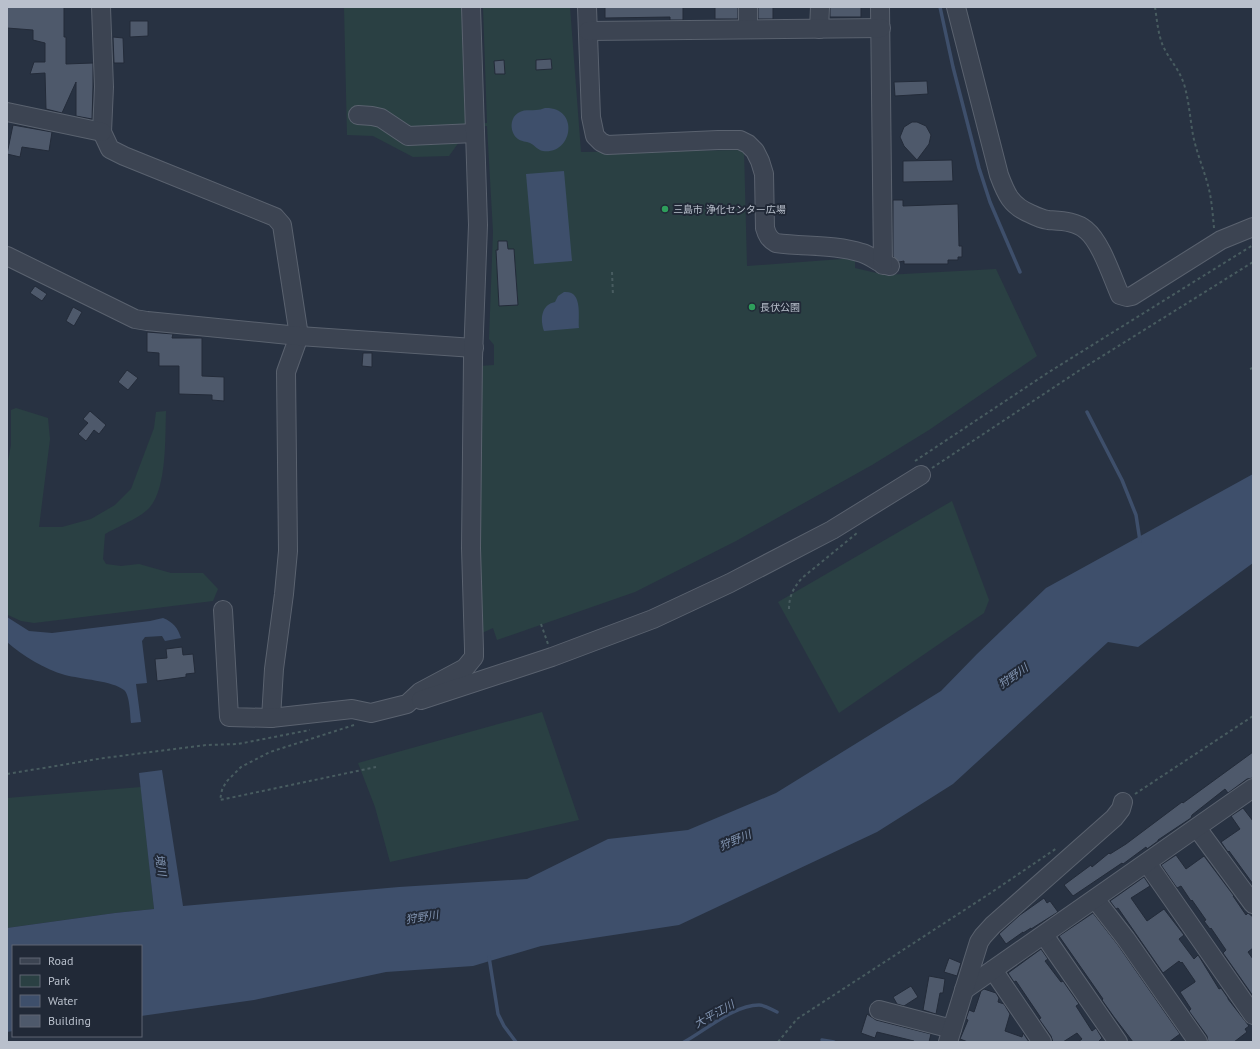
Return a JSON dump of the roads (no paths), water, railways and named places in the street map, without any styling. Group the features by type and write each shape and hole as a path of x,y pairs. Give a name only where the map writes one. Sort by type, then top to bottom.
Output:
{"street":[{"path":"101,7 104,87 102,132 110,149 275,218 282,225 299,336 286,372 288,552 274,670 271,718"},
{"path":"407,704 420,692 464,668 474,657 471,548 474,348 478,225 471,7"},
{"path":"587,7 591,117 595,136 601,142 607,145 740,140 748,144 755,151 760,161 764,174 765,228 767,235 771,240 776,243 834,247 863,253 870,255 886,266 880,7"},
{"path":"748,7 748,29"},
{"path":"819,28 820,7"},
{"path":"956,7 999,175 1008,197 1013,204 1025,212 1040,218 1064,221 1081,226 1088,231 1100,249 1120,295 1127,298 1132,296 1220,240 1253,227"},
{"path":"588,31 881,28"},
{"path":"7,112 102,132"},
{"path":"358,116 372,116 381,118 408,136 474,133"},
{"path":"7,256 136,318 147,321 299,336 474,348"},
{"path":"223,610 229,717 271,718 352,709 372,713 444,693 552,657 653,619 730,583 832,530 916,469"},
{"path":"964,990 1197,828 1251,794"},
{"path":"879,1010 950,1036 979,942 987,931 1114,818 1119,813 1123,802"},
{"path":"1197,828 1253,904"},
{"path":"1147,863 1253,1015"},
{"path":"1096,899 1198,1042"},
{"path":"1044,935 1118,1042"},
{"path":"993,970 1042,1042"}],"water":[{"path":"545,108 556,110 564,115 568,122 568,131 566,139 561,146 553,150 543,151 539,150 530,143 518,139 513,133 512,122 515,116 520,112"},
{"path":"564,171 572,261 534,264 526,174"},
{"path":"564,292 570,292 577,299 579,328 544,331 542,317 544,309 555,302 558,296"},
{"path":"1253,474 1253,563 1138,647 1108,642 953,784 877,832 679,925 541,946 473,966 386,972 254,1000 142,1016 142,945 12,945 12,1031 7,1032 7,928 154,909 139,773 162,770 183,906 399,887 527,879 608,839 688,830 776,793 941,691 977,654 1046,588"},
{"path":"7,617 29,631 52,633 150,621 163,618 170,621 175,626 181,638 165,641 162,636 145,637 142,641 147,683 136,684 141,722 131,723 129,701 124,690 112,684 65,675 42,666 27,657 7,642"}],"waterway":[{"path":"940,7 953,67 979,168 990,202 1020,272"},
{"path":"1087,412 1122,480 1136,515 1140,541"},
{"path":"489,957 498,1014 504,1026 516,1042"},
{"name":"大平江川","path":"684,1042 720,1019 740,1009 761,1005 777,1012"},
{"name":"大平江川","path":"822,1040 834,1042"}],"place":[{"name":"三島市 浄化センター広場","path":"665,209"},
{"name":"長伏公園","path":"752,307"}],"water label":[{"name":"狩野川","path":"1013,676"},
{"name":"狩野川","path":"735,840"},
{"name":"境川","path":"161,865"},
{"name":"狩野川","path":"422,917"}]}
